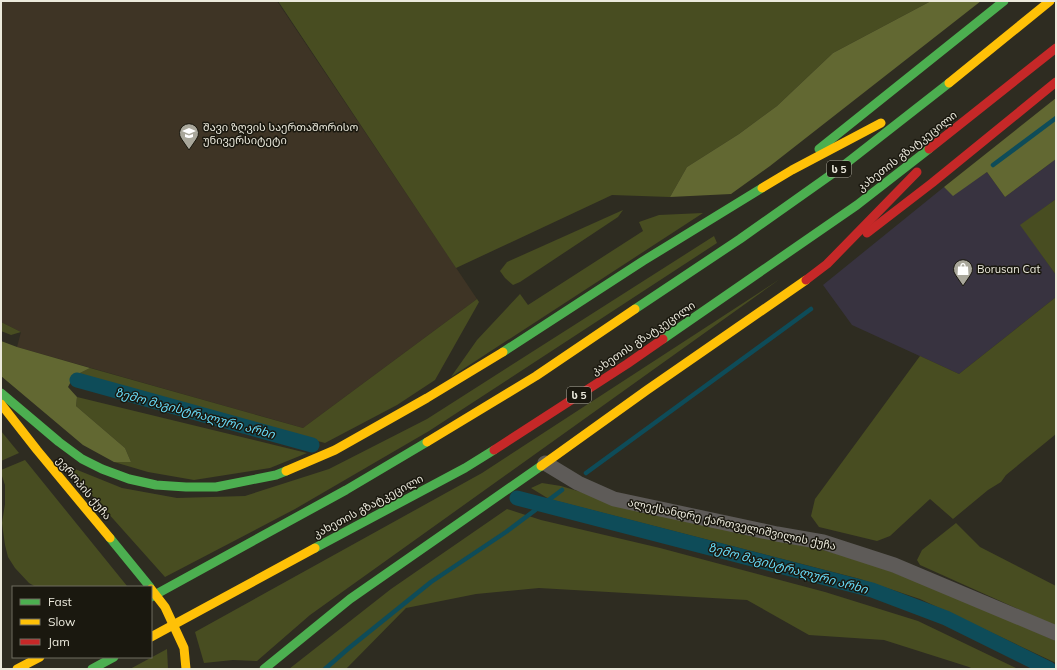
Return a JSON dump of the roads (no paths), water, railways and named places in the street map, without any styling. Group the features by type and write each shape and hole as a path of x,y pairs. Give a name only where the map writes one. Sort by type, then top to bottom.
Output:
{"main road":[{"path":"778,188 792,170 880,102 1004,1"},
{"name":"ს 5","path":"152,596 346,490 536,376 740,239 839,169 934,95 1050,1"},
{"name":"კახეთის გზატკეცილი","path":"152,636 465,468 529,428 627,364 857,205 1056,48"},
{"path":"264,669 350,599 827,264 932,183 1056,82"},
{"path":"1,393 59,442 82,459 102,469 129,479 156,485 216,487 276,475 335,450 446,387 491,360 706,221 792,170 934,95"},
{"path":"827,264 978,110"},
{"path":"740,239 759,214"},
{"name":"ევროპის ქუჩა","path":"1,404 36,450 128,559 148,586"},
{"name":"ევროპის ქუჩა","path":"152,591 165,607 184,648 186,669"},
{"path":"16,669 38,658"},
{"path":"92,669 112,658"}],"street":[{"name":"ალექსანდრე ქართველიშვილის ქუჩა","path":"545,463 578,483 614,499 823,542 894,565 1056,633"}],"waterway":[{"path":"993,165 1056,118"},
{"path":"586,473 811,309"},
{"name":"ზემო მაგისტრალური არხი","path":"77,380 312,445"},
{"path":"325,669 431,582 506,532 562,490"},
{"name":"ზემო მაგისტრალური არხი","path":"517,498 872,590 946,618 1049,669"}],"place":[{"name":"შავი ზღვის საერთაშორისო უნივერსიტეტი","path":"189,150"},
{"name":"Borusan Cat","path":"963,286"}]}
